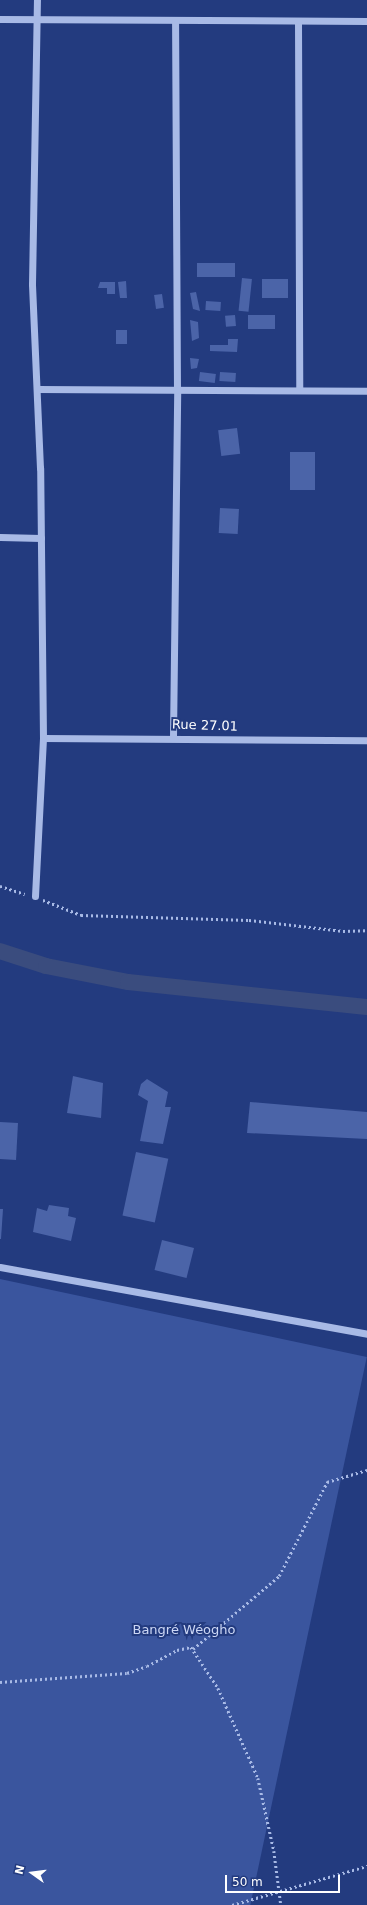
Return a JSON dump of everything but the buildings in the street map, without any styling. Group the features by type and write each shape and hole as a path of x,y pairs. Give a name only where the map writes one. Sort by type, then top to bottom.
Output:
{"street":[{"path":"35,896 43,738 41,538 37,390 32,284 37,0"},
{"path":"0,19 37,18 367,21"},
{"path":"173,737 177,390 175,20"},
{"path":"298,21 299,390"},
{"path":"37,390 367,391"},
{"path":"0,537 41,538"},
{"name":"Rue 27.01","path":"43,738 173,737 367,740"},
{"path":"0,1267 367,1334"}],"path":[{"path":"0,886 35,896 81,916 250,920 343,931 367,930"},
{"path":"193,1649 279,1576 327,1482 367,1470"},
{"path":"0,1682 127,1673 183,1647 193,1649 218,1688 254,1765 274,1851 282,1905"},
{"path":"232,1905 367,1866"}],"green space":[{"name":"Bangré Wéogho","path":"0,1279 367,1357 250,1905 0,1905"}],"waterway":[{"path":"0,951 46,966 128,982 367,1007"}]}
